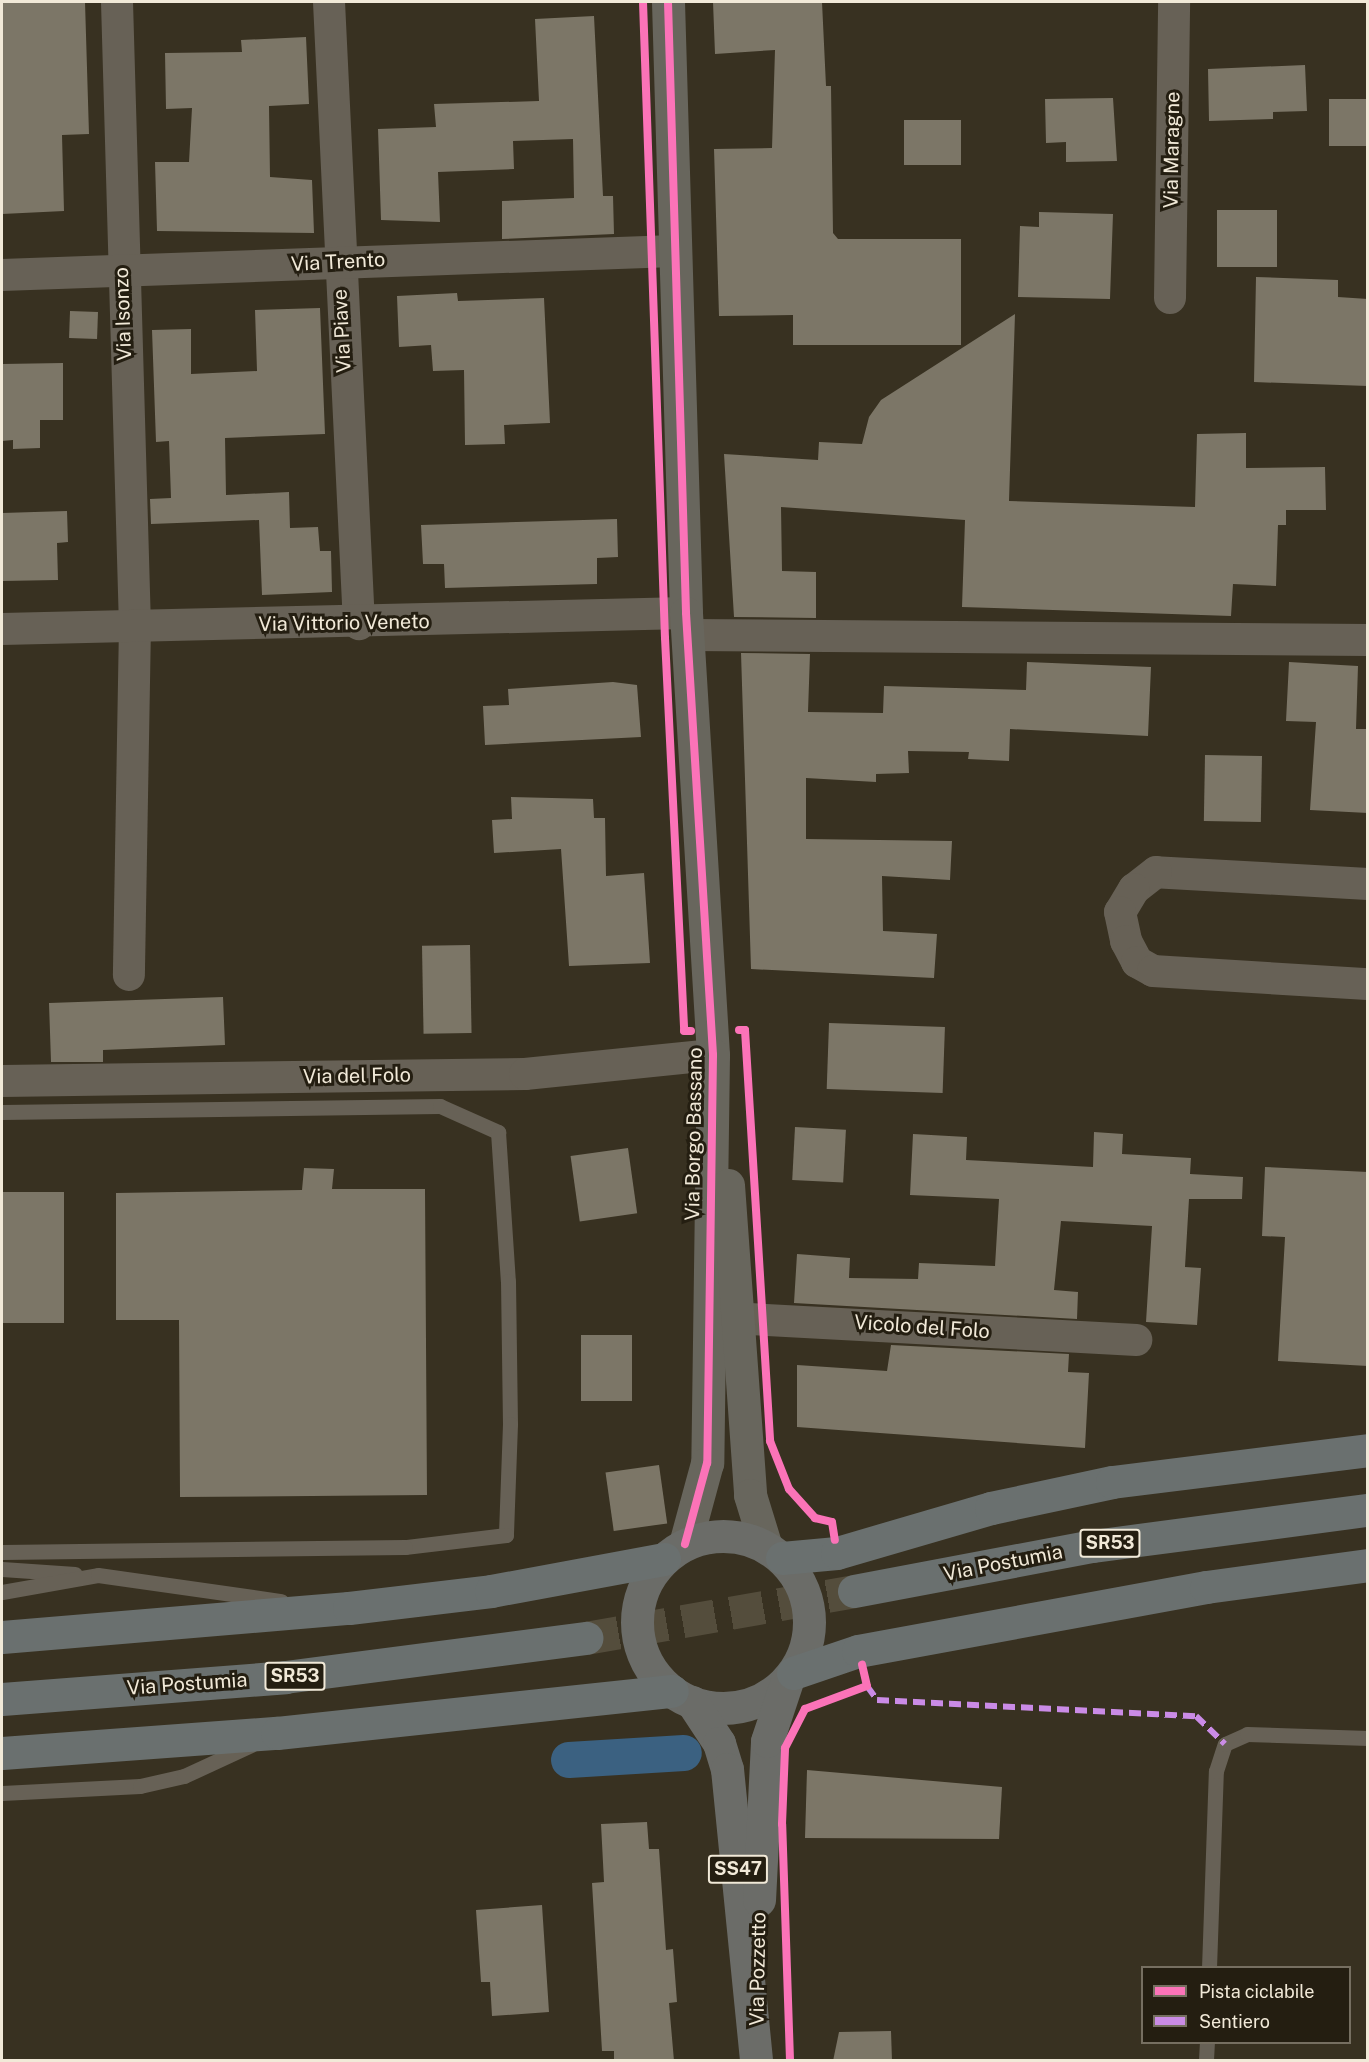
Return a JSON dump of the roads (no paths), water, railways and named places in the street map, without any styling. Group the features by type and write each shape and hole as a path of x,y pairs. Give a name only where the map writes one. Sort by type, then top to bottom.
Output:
{"highway":[{"path":"774,1552 837,1553 991,1508 1112,1482 1368,1450"},
{"name":"Via Postumia","path":"854,1591 1093,1546 1368,1510"},
{"path":"2,1637 350,1608 491,1591 675,1552"},
{"path":"790,1677 858,1651 1206,1587 1368,1565"},
{"name":"Via Postumia","path":"2,1699 285,1677 586,1638"},
{"path":"2,1753 277,1733 682,1697"}],"main road":[{"path":"675,1552 736,1536 774,1552"},
{"name":"Via Borgo Bassano","path":"675,1552 645,1586 637,1627 654,1674 682,1697"},
{"name":"Via Borgo Bassano","path":"774,1552 798,1577 809,1617 805,1650 790,1677"},
{"path":"682,1697 732,1708 771,1694 790,1677"},
{"name":"Via Pozzetto","path":"756,2053 761,1804 767,1741 790,1677"},
{"name":"Via Pozzetto","path":"682,1697 719,1743 727,1769 756,2053"}],"street":[{"name":"Via Isonzo","path":"117,2 121,273 135,626 129,975"},
{"name":"Via Piave","path":"329,2 338,261 359,624"},
{"name":"Via Borgo Bassano","path":"668,2 687,624 712,1055 741,1317 750,1495 774,1552"},
{"name":"Via Maragne","path":"1170,298 1174,2"},
{"name":"Via Trento","path":"2,275 121,273 338,261 674,251"},
{"name":"Via Vittorio Veneto","path":"2,629 359,624 687,624 1368,640"},
{"path":"1368,884 1156,872 1134,889 1120,912 1132,951 1153,971 1368,984"},
{"name":"Via Borgo Bassano","path":"675,1552 708,1463 712,1055"},
{"name":"Via del Folo","path":"2,1081 521,1074 712,1055"},
{"name":"Vicolo del Folo","path":"708,1317 1136,1340"}],"lane":[{"path":"2,1112 440,1106 498,1132 508,1281 506,1535 369,1548 2,1552"},
{"path":"2,1569 99,1575 350,1608"},
{"path":"2,1592 99,1575"},
{"path":"2,1793 140,1786 184,1776 277,1733"},
{"path":"1209,1966 1216,1771 1225,1744 1247,1734 1368,1738"},
{"path":"1206,2061 1207,2044"}],"waterway":[{"path":"569,1760 684,1753"}],"tunnel":[{"path":"586,1638 854,1591"}]}
